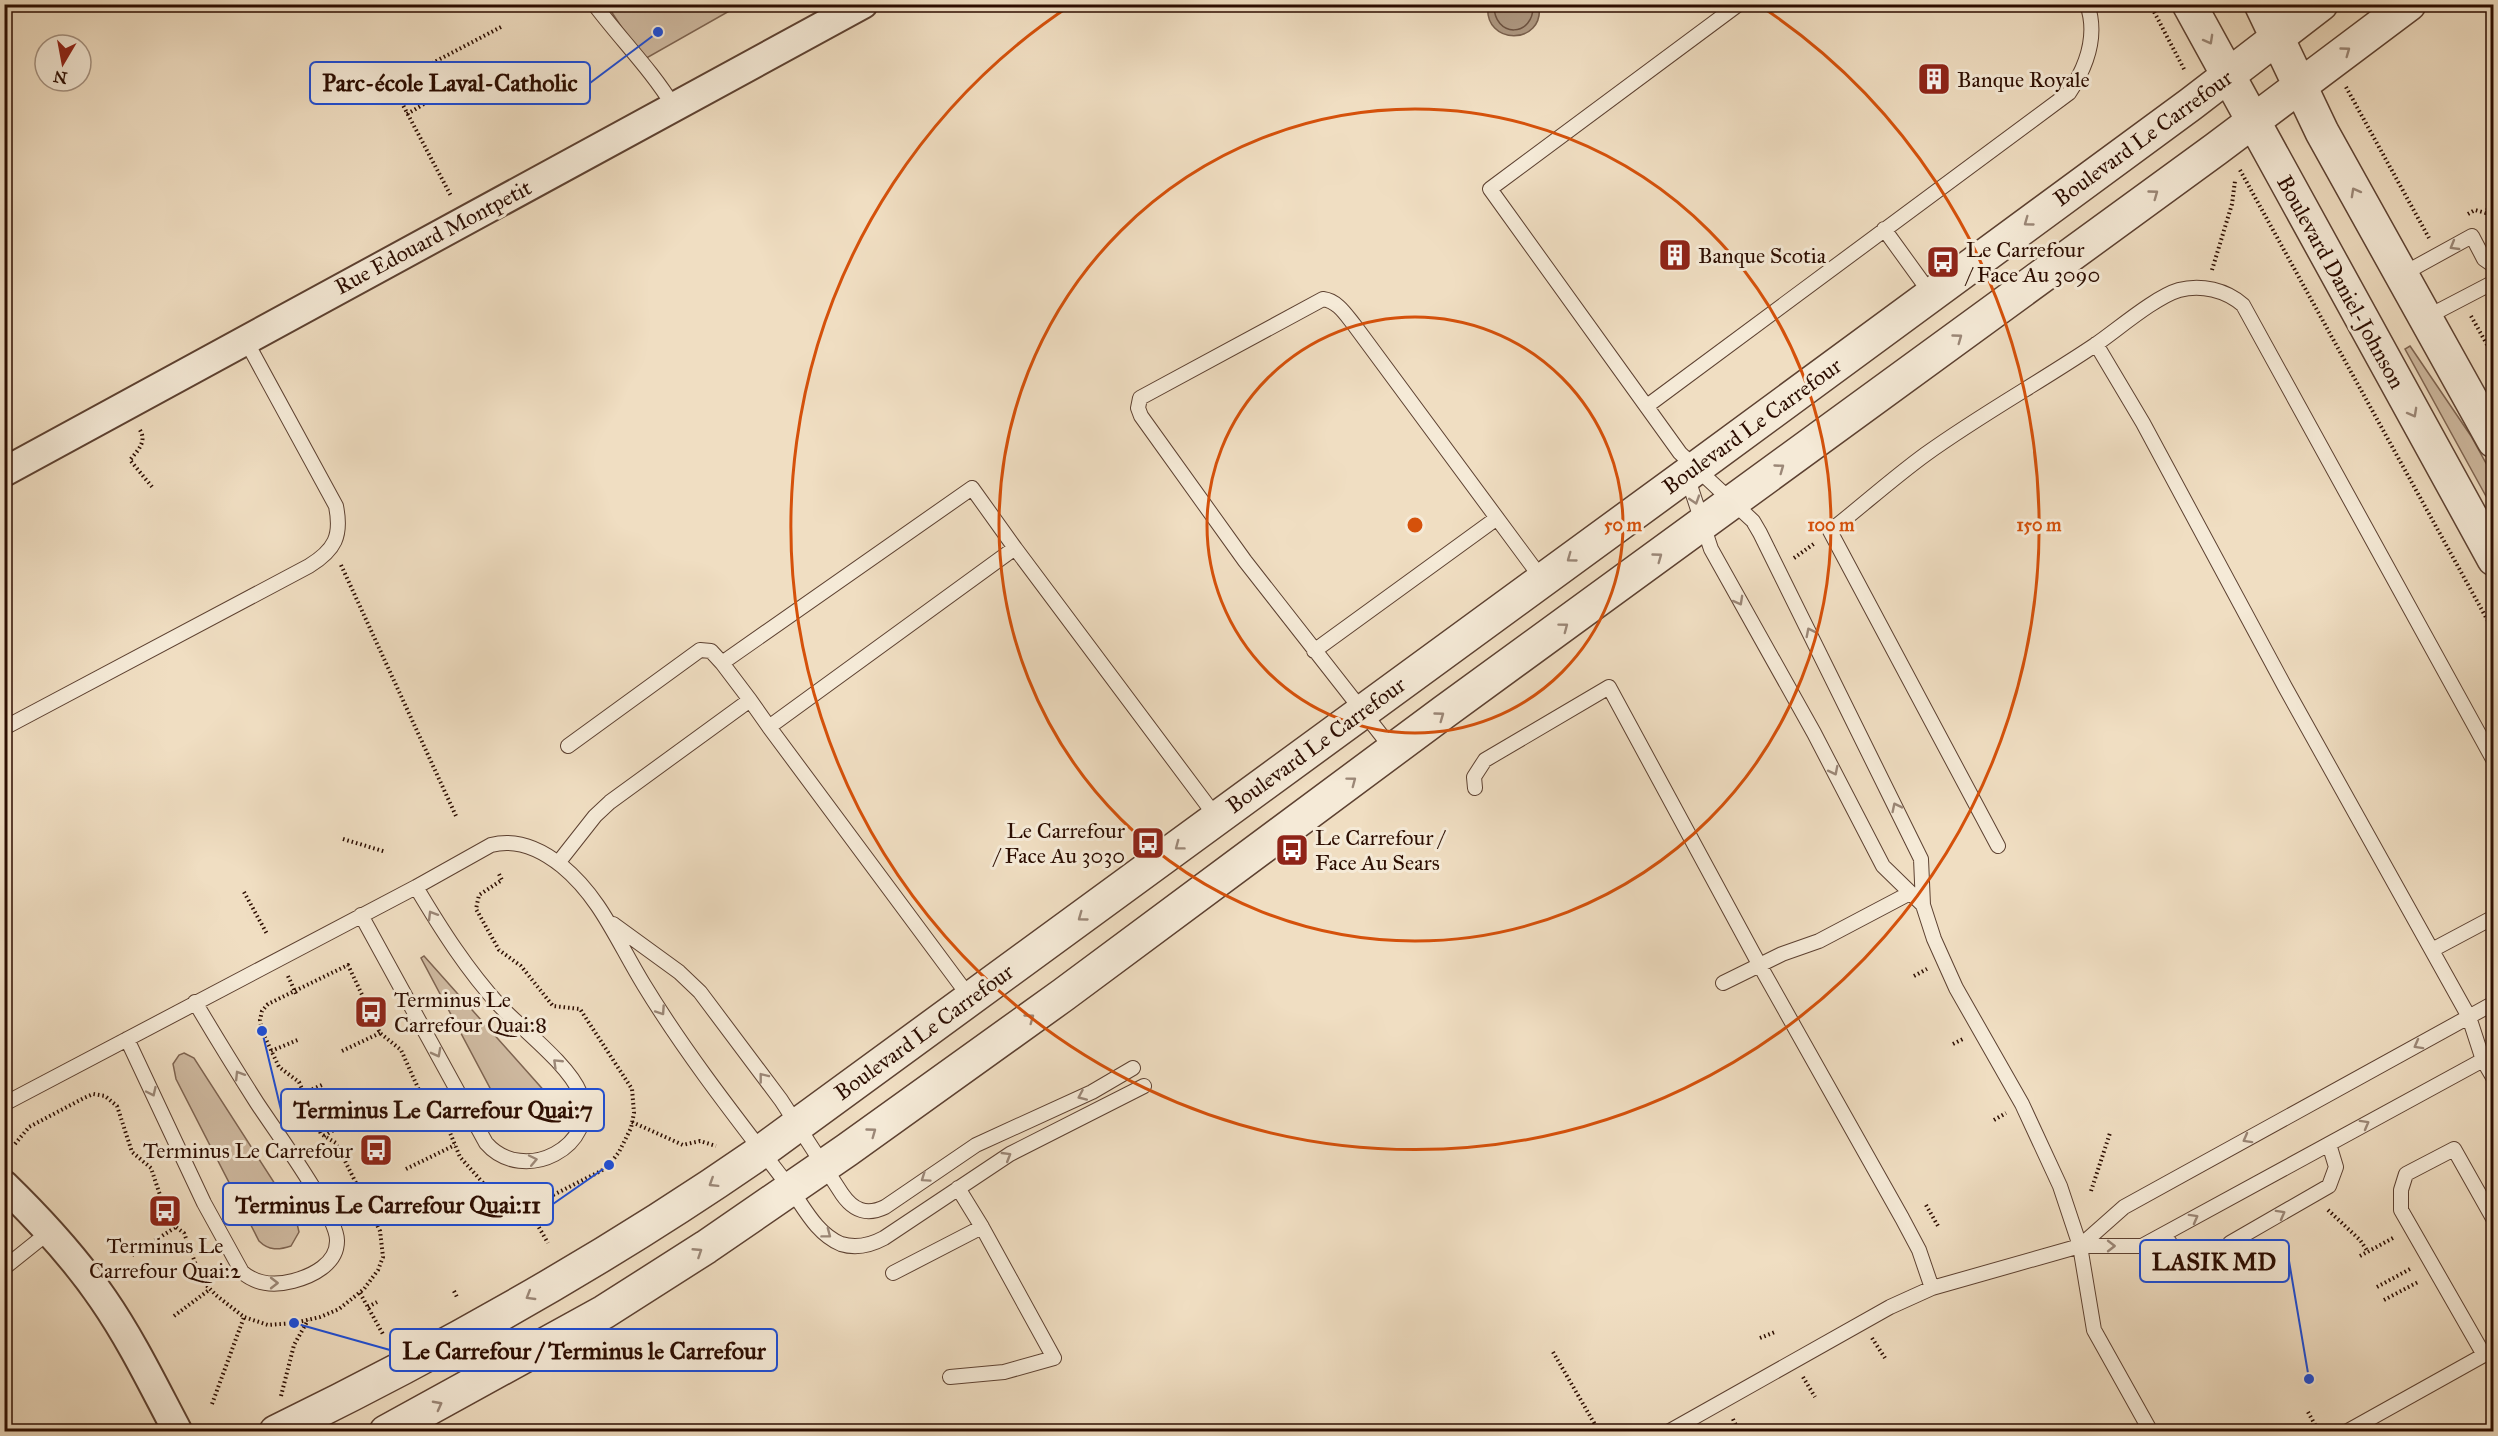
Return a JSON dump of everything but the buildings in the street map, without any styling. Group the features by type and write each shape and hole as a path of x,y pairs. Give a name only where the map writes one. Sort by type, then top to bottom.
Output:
{"street":[{"name":"Rue Edouard Montpetit","path":"4,472 863,4"},
{"name":"Boulevard Daniel-Johnson","path":"2189,4 2493,560"},
{"path":"2262,4 2322,132 2493,441"},
{"name":"Boulevard Le Carrefour","path":"278,1417 349,1396 466,1334 636,1232 762,1151 1542,579 1688,466 1931,294 2321,4"},
{"path":"386,1431 604,1312 696,1254 824,1166 1063,995 1393,750 2254,122 2409,4"},
{"path":"4,1185 49,1232 103,1300 137,1355 178,1431"}],"lane":[{"path":"594,4 656,78 674,107"},
{"path":"1739,4 1490,189 1688,466 1753,521 1760,533 1921,860 1923,905 1934,939 1956,988 2022,1104 2066,1202 2080,1246 2094,1330 2151,1431"},
{"path":"1647,406 2069,93 2079,78 2091,39 2091,23 2087,4"},
{"path":"1884,230 1931,294"},
{"path":"2401,274 2472,236 2484,259 2493,266"},
{"path":"2425,318 2493,282"},
{"path":"1998,846 1830,531 1926,454 2096,344 2162,298 2178,290 2206,288 2234,296 2243,305 2493,761"},
{"path":"1393,750 1245,561 1141,416 1138,408 1140,398 1323,299 1329,300 1337,304 1355,326 1542,579"},
{"path":"4,728 309,566 332,549 338,530 336,506 245,339"},
{"path":"2096,344 2148,432 2285,687 2469,1017 2488,1057 2493,1079"},
{"path":"1688,466 1711,549 1814,733 1883,866 1923,905"},
{"path":"722,663 972,488 1216,818"},
{"path":"1314,651 1497,518"},
{"path":"769,727 1015,548"},
{"path":"568,746 700,650 711,651 750,700 971,999"},
{"path":"1475,788 1474,777 1485,760 1609,687 1759,964 1902,1218 1918,1250 1932,1288"},
{"path":"558,863 595,816 610,802 750,700"},
{"path":"4,1104 416,887 491,845 501,842 527,846 558,863 584,888 609,921 644,985 814,1223 832,1239 853,1246 872,1244 1010,1154 1144,1086"},
{"path":"361,915 486,1143 495,1153 516,1162 531,1162 559,1151 579,1133 584,1120 585,1108 579,1091 568,1074 499,1005 466,965 416,887"},
{"path":"1723,983 1759,964 1819,942 1910,893"},
{"path":"2432,951 2493,917"},
{"path":"609,921 679,972 700,992 798,1124 849,1204 862,1211 877,1211 976,1145 1092,1092 1133,1068"},
{"path":"127,1039 204,1203 242,1272 251,1280 275,1284 308,1277 330,1260 336,1250 336,1231 297,1163 195,1002"},
{"path":"2080,1246 2118,1210 2493,1003"},
{"path":"1668,1431 1890,1307 1932,1288 2080,1246 2142,1246 2488,1057"},
{"path":"2230,1243 2329,1186 2336,1167 2329,1144"},
{"path":"2346,1431 2489,1351 2401,1210 2401,1190 2406,1174 2454,1149 2493,1220"},
{"path":"950,1377 1004,1372 1054,1358 958,1188"},
{"path":"893,1273 982,1227"},
{"path":"4,1268 49,1232"},
{"path":"2164,1234 2179,1255 2193,1260 2206,1257"}],"path":[{"path":"2150,4 2170,43"},
{"path":"399,80 501,27"},
{"path":"407,114 424,105 408,76"},
{"path":"395,90 451,196"},
{"path":"2350,93 2429,238"},
{"name":"Boulevard Daniel-Johnson","path":"2246,180 2493,632"},
{"path":"2206,288 2232,204 2235,181"},
{"path":"2470,314 2493,357"},
{"path":"139,428 143,442 130,460 153,488"},
{"path":"332,549 351,582 456,816"},
{"path":"343,839 387,852"},
{"path":"15,1144 29,1127 93,1094 105,1096 117,1106 132,1152 151,1168 169,1222 184,1233 197,1272 209,1290 244,1317 268,1325 308,1320 339,1309 360,1293 378,1270 383,1250 380,1231 336,1143 321,1134 299,1082 279,1067 262,1031 260,1020 262,1011 268,1004 348,965 380,1033 401,1050 423,1100 441,1112 460,1157 484,1184 499,1194 533,1200 549,1197 579,1183 609,1165 622,1147 632,1122 634,1103 632,1089 580,1009 553,1006 521,966 499,950 476,909 478,895 502,880 499,874"},
{"path":"244,892 267,934"},
{"path":"287,972 297,996"},
{"path":"342,1051 380,1033"},
{"path":"271,1051 300,1039"},
{"path":"304,1093 324,1084"},
{"path":"385,1129 430,1104"},
{"path":"632,1122 683,1145 699,1141 713,1145"},
{"path":"324,1136 345,1123"},
{"path":"2091,1191 2110,1133"},
{"path":"406,1169 455,1145"},
{"path":"361,1193 378,1185"},
{"path":"523,1199 548,1243"},
{"path":"1926,1205 1938,1226"},
{"path":"2325,1207 2361,1240 2368,1252"},
{"path":"525,1221 532,1218"},
{"path":"132,1255 176,1227"},
{"path":"2360,1256 2400,1234"},
{"path":"2377,1287 2395,1277"},
{"path":"174,1316 209,1290"},
{"path":"454,1291 457,1297"},
{"path":"2384,1300 2402,1291"},
{"path":"360,1293 384,1336"},
{"path":"368,1307 377,1302"},
{"path":"212,1404 244,1317"},
{"path":"278,1417 294,1345 308,1320"},
{"path":"1760,1338 1775,1332"},
{"path":"1879,1349 1885,1358"},
{"path":"1553,1352 1597,1428"},
{"path":"1810,1389 1815,1397"},
{"path":"2308,1412 2319,1431"}],"shaded area":[{"path":"607,5 740,5 643,60"},
{"path":"2410,346 2471,436 2493,476 2493,509 2405,349"},
{"path":"424,956 547,1094 550,1114 540,1127 524,1130 507,1120 421,958"},
{"path":"184,1053 194,1058 295,1215 299,1232 291,1246 274,1249 259,1241 176,1079 173,1064 179,1055"}],"water":[{"path":"1488,5 1539,5 1538,18 1533,28 1524,34 1514,36 1504,34 1495,28 1489,18"}],"place":[{"name":"Parc-école Laval-Catholic","path":"658,32"},
{"name":"Banque Royale","path":"1934,79"},
{"name":"Banque Scotia","path":"1675,255"},
{"name":"Le Carrefour / Face Au 3090","path":"1943,262"},
{"name":"Le Carrefour / Face Au 3030","path":"1148,843"},
{"name":"Le Carrefour / Face Au Sears","path":"1292,850"},
{"name":"Terminus Le Carrefour Quai:8","path":"371,1012"},
{"name":"Terminus Le Carrefour Quai:7","path":"262,1031"},
{"name":"Terminus Le Carrefour","path":"376,1150"},
{"name":"Terminus Le Carrefour Quai:11","path":"609,1165"},
{"name":"Terminus Le Carrefour Quai:2","path":"165,1211"},
{"name":"Le Carrefour / Terminus le Carrefour","path":"294,1323"},
{"name":"LASIK MD","path":"2309,1379"}]}
